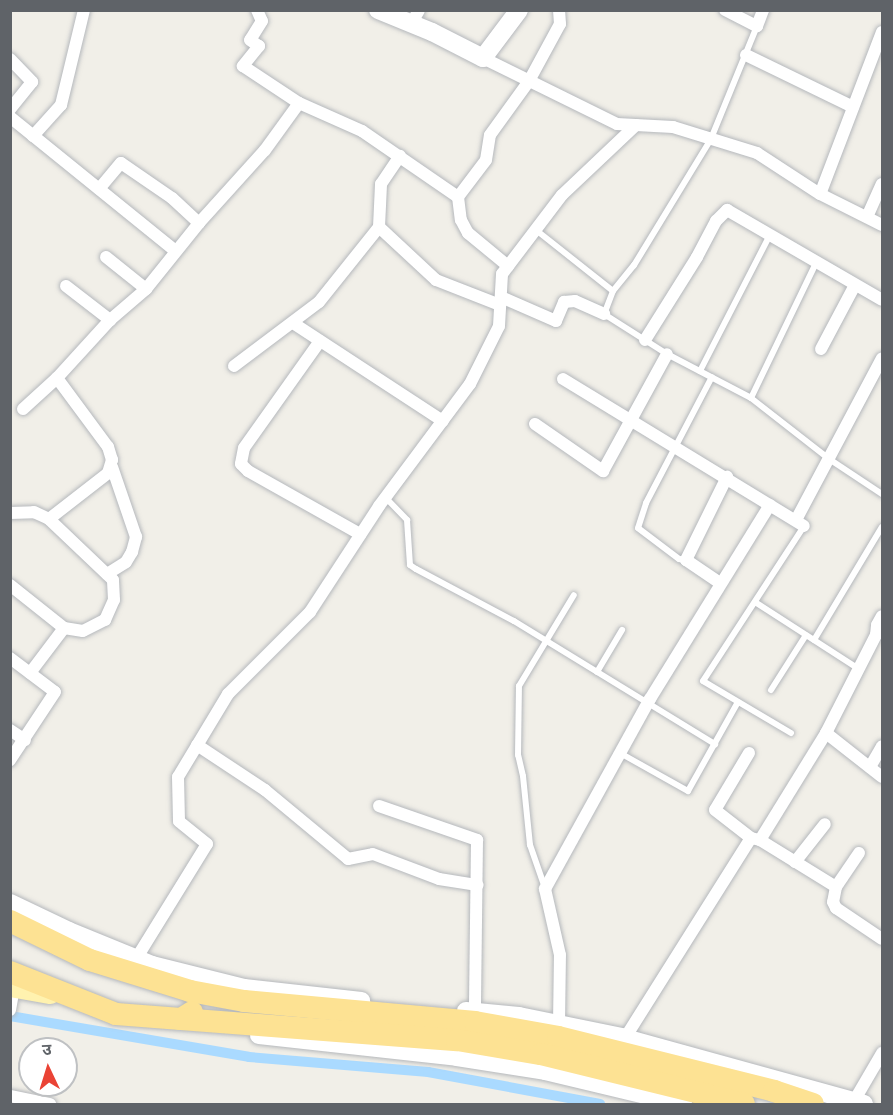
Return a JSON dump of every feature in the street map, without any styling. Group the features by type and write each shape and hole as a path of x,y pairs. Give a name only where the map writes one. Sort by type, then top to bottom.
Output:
{"highway":[{"path":"10,921 90,960 189,991 244,1001 475,1022 558,1037 774,1091 813,1104"},
{"path":"12,985 76,999 116,1014 220,1024 457,1040 542,1054 744,1104"},
{"path":"181,1019 194,1007 194,1000 189,991"}],"street":[{"path":"33,136 61,105 84,10"},
{"path":"257,10 262,21 250,40 259,46 243,66 299,103 362,131 458,197"},
{"path":"378,10 415,17 483,58 617,124 673,127 757,153 820,194 882,225"},
{"path":"483,58 519,10"},
{"path":"508,266 468,233 461,220 458,197 486,160 490,135 529,81 560,24 559,10"},
{"path":"725,10 757,26 763,10"},
{"path":"820,194 853,106 879,51 882,32"},
{"path":"746,55 853,106"},
{"path":"10,59 32,82 10,109"},
{"path":"23,409 57,378 110,320 146,289 199,223 265,150 299,103"},
{"path":"10,117 174,250"},
{"path":"136,959 207,844 179,822 178,777 228,693 310,612 360,534 470,384 499,326 502,274 562,195 636,125"},
{"path":"234,366 319,302 379,227 381,184 400,156"},
{"path":"99,189 121,163 172,198 199,223"},
{"path":"867,217 882,184"},
{"path":"645,340 717,221 727,210 882,300"},
{"path":"379,227 436,280 556,321 564,302 582,303 604,314"},
{"path":"106,257 146,289"},
{"path":"821,350 855,285"},
{"path":"66,286 110,320"},
{"path":"293,323 443,421"},
{"path":"320,341 243,448 241,464 248,471 360,534"},
{"path":"535,424 603,471 667,354"},
{"path":"563,379 631,418 800,523 829,459 882,358"},
{"path":"57,378 108,447 112,467 136,537 132,552 126,562 107,574"},
{"path":"50,519 112,467"},
{"path":"720,583 686,560 727,477"},
{"path":"559,1024 560,955 545,889 648,703 770,505"},
{"path":"10,513 34,512 50,519 113,580 114,600 105,620 83,631 64,628 10,585"},
{"path":"625,1038 826,733 859,669 882,616"},
{"path":"30,672 64,628"},
{"path":"10,658 56,692 10,760"},
{"path":"10,730 25,740"},
{"path":"826,733 882,777"},
{"path":"197,745 265,790 348,859 373,854 439,879 478,885"},
{"path":"870,767 882,746"},
{"path":"749,753 715,810 756,839 836,887"},
{"path":"380,806 477,840 475,1012"},
{"path":"795,862 825,824"},
{"path":"859,853 836,887 833,902 836,908 882,939"},
{"path":"10,903 136,959 244,988 519,1016 625,1038 859,1102 882,1053"},
{"path":"10,1010 12,985"},
{"path":"220,1024 259,1035 458,1057 545,1071 683,1104"},
{"path":"10,1096 50,1104"}],"lane":[{"path":"757,26 711,139 634,265 613,291 604,314 667,354 751,398 829,459 882,494"},
{"path":"535,230 613,291"},
{"path":"700,371 770,235"},
{"path":"751,398 816,263"},
{"path":"686,560 679,559 638,528 646,503 712,377"},
{"path":"386,497 407,520 410,565 546,641 715,744"},
{"path":"791,733 703,681 755,602 800,523"},
{"path":"814,640 882,527"},
{"path":"545,889 530,845 523,776 518,755 519,686 574,595"},
{"path":"755,602 859,669"},
{"path":"597,672 622,630"},
{"path":"771,690 806,634"},
{"path":"619,753 688,791 738,702"}],"waterway":[{"path":"10,1016 249,1057 428,1072 600,1104"}]}
